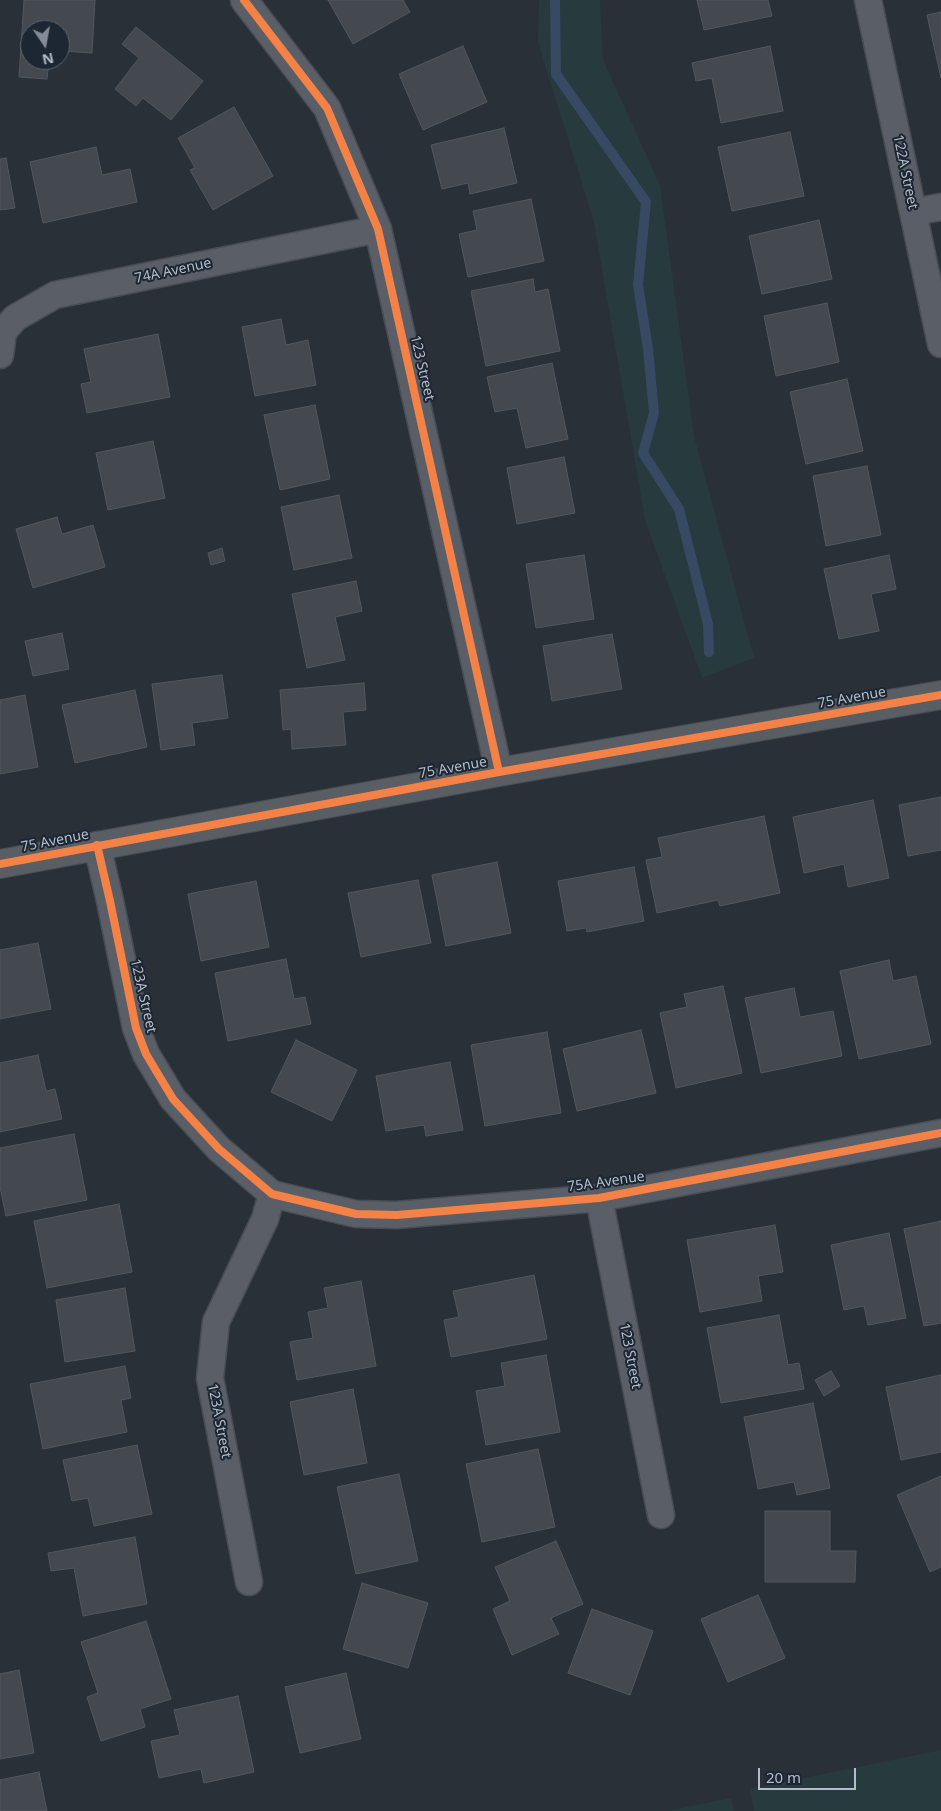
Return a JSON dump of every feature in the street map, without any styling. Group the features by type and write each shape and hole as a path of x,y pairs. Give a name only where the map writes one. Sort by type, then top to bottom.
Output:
{"street":[{"name":"123 Street","path":"244,0 327,108 378,229 499,772"},
{"name":"122A Street","path":"868,0 941,344"},
{"path":"913,212 941,207"},
{"name":"74A Avenue","path":"0,355 3,332 15,318 55,295 378,229"},
{"name":"75 Avenue","path":"0,864 499,772 941,695"},
{"name":"123A Street","path":"97,845 136,1028 146,1054 173,1099 219,1149 272,1194 265,1219 216,1322 210,1378 249,1582"},
{"name":"75A Avenue","path":"272,1194 356,1214 397,1215 599,1198 941,1133"},
{"name":"123 Street","path":"599,1198 661,1515"}],"green space":[{"path":"539,0 600,0 603,60 660,185 694,436 754,658 702,678 645,520 594,222 538,42"},
{"path":"941,1750 941,1811 754,1811 750,1789"},
{"path":"731,1798 734,1811 667,1811"}],"building":[{"path":"24,0 95,0 92,53 70,52 70,20 23,20"},
{"path":"328,0 403,0 410,12 353,44"},
{"path":"697,0 768,0 772,16 704,30"},
{"path":"941,12 941,78 927,15"},
{"path":"136,27 203,81 171,120 143,98 136,106 115,89 139,58 122,44"},
{"path":"463,46 487,102 423,130 399,74"},
{"path":"770,46 783,111 721,123 712,78 696,81 692,63"},
{"path":"20,62 20,70 48,70 47,79 19,77"},
{"path":"234,107 273,176 213,210 190,170 195,168 178,138"},
{"path":"504,128 517,183 470,194 468,183 442,189 431,145"},
{"path":"790,132 804,196 732,211 718,147"},
{"path":"96,147 102,175 130,169 137,202 43,223 30,162"},
{"path":"6,158 15,208 0,210 0,159"},
{"path":"531,199 544,261 468,277 459,234 477,230 473,211"},
{"path":"819,220 832,279 762,294 749,236"},
{"path":"533,279 535,292 548,289 560,351 486,366 471,291"},
{"path":"827,303 839,362 776,376 764,316"},
{"path":"281,319 286,345 308,340 316,385 255,396 242,327"},
{"path":"158,334 170,397 87,413 81,384 91,382 84,349"},
{"path":"552,363 568,439 526,448 517,408 495,412 487,377"},
{"path":"847,379 863,451 806,464 790,392"},
{"path":"315,405 330,479 280,490 264,415"},
{"path":"153,441 165,498 108,510 96,453"},
{"path":"564,457 575,513 517,524 507,468"},
{"path":"867,466 881,535 826,546 813,476"},
{"path":"339,495 352,558 294,570 281,507"},
{"path":"57,517 62,534 93,525 105,567 33,588 16,529"},
{"path":"222,548 225,561 211,565 208,553"},
{"path":"584,555 594,619 536,628 526,564"},
{"path":"889,555 896,589 871,594 879,631 839,639 824,569"},
{"path":"356,581 362,611 335,617 345,660 307,668 292,594"},
{"path":"62,633 69,669 33,676 25,641"},
{"path":"612,634 622,689 552,701 543,646"},
{"path":"222,675 228,718 192,723 195,745 161,750 152,684"},
{"path":"364,683 366,710 343,712 346,745 292,749 291,729 283,730 280,690"},
{"path":"135,690 147,747 75,763 62,705"},
{"path":"25,695 38,767 0,774 0,700"},
{"path":"941,797 941,850 908,856 899,805"},
{"path":"873,800 889,878 848,887 844,864 804,873 793,817"},
{"path":"764,816 780,893 720,906 718,900 657,913 646,860 662,857 658,838"},
{"path":"497,862 511,933 446,946 432,875"},
{"path":"634,867 644,921 587,932 586,928 567,931 558,881"},
{"path":"418,880 431,943 361,957 348,893"},
{"path":"256,881 269,947 201,961 188,894"},
{"path":"38,943 51,1009 0,1019 0,950"},
{"path":"286,959 294,999 305,997 311,1024 228,1041 215,973"},
{"path":"889,960 893,981 916,976 931,1044 859,1059 840,971"},
{"path":"723,986 742,1073 676,1088 660,1013 687,1007 684,994"},
{"path":"794,988 800,1017 833,1011 842,1056 761,1073 745,998"},
{"path":"641,1030 656,1093 577,1111 563,1049"},
{"path":"547,1032 561,1113 485,1126 471,1045"},
{"path":"296,1040 357,1070 332,1121 271,1092"},
{"path":"38,1055 46,1091 55,1089 62,1119 0,1132 0,1063"},
{"path":"450,1062 463,1130 426,1136 424,1125 386,1131 376,1076"},
{"path":"74,1134 87,1200 6,1216 0,1187 0,1148"},
{"path":"119,1204 132,1272 47,1288 34,1221"},
{"path":"941,1221 941,1323 924,1326 904,1229"},
{"path":"775,1225 783,1272 758,1276 762,1301 700,1312 687,1240"},
{"path":"889,1233 906,1318 868,1325 864,1306 844,1310 831,1245"},
{"path":"534,1275 547,1339 451,1357 444,1320 459,1317 453,1291"},
{"path":"361,1281 376,1366 297,1380 290,1342 313,1338 308,1312 328,1308 324,1288"},
{"path":"125,1288 135,1351 65,1362 56,1300"},
{"path":"779,1315 788,1365 799,1363 804,1389 721,1403 707,1328"},
{"path":"546,1355 560,1432 486,1445 476,1391 505,1386 501,1363"},
{"path":"125,1366 131,1398 121,1400 127,1432 43,1449 30,1384"},
{"path":"831,1371 840,1386 824,1396 815,1380"},
{"path":"941,1375 941,1452 901,1460 886,1387"},
{"path":"353,1389 367,1463 304,1475 290,1402"},
{"path":"813,1403 830,1488 797,1495 794,1482 758,1489 744,1417"},
{"path":"137,1445 152,1514 94,1526 88,1498 72,1501 63,1460"},
{"path":"538,1449 555,1527 482,1542 466,1464"},
{"path":"399,1474 418,1561 356,1574 337,1487"},
{"path":"941,1476 941,1567 930,1572 897,1495"},
{"path":"765,1511 830,1511 830,1551 856,1551 855,1582 765,1582"},
{"path":"135,1537 147,1604 83,1616 74,1568 51,1571 48,1553"},
{"path":"556,1541 583,1604 551,1618 559,1634 512,1655 493,1609 510,1601 495,1567"},
{"path":"362,1583 428,1603 408,1668 343,1649"},
{"path":"758,1595 785,1658 728,1682 701,1619"},
{"path":"592,1609 653,1631 630,1695 568,1673"},
{"path":"146,1621 171,1699 140,1709 145,1727 101,1741 87,1697 98,1693 81,1642"},
{"path":"19,1670 34,1753 0,1759 0,1674"},
{"path":"346,1673 361,1739 300,1753 285,1687"},
{"path":"238,1696 254,1772 204,1783 201,1769 159,1778 151,1741 180,1735 174,1710"},
{"path":"39,1772 47,1811 0,1811 0,1780"}],"waterway":[{"path":"555,0 556,74 646,202 638,285 648,349 654,413 643,453 679,509 708,624 709,652"}],"cycle path":[{"path":"244,0 327,108 378,229 499,772"},
{"path":"0,864 499,772 941,695"},
{"path":"97,845 136,1028 146,1054 173,1099 219,1149 272,1194 356,1214 397,1215 599,1198 941,1133"}]}
